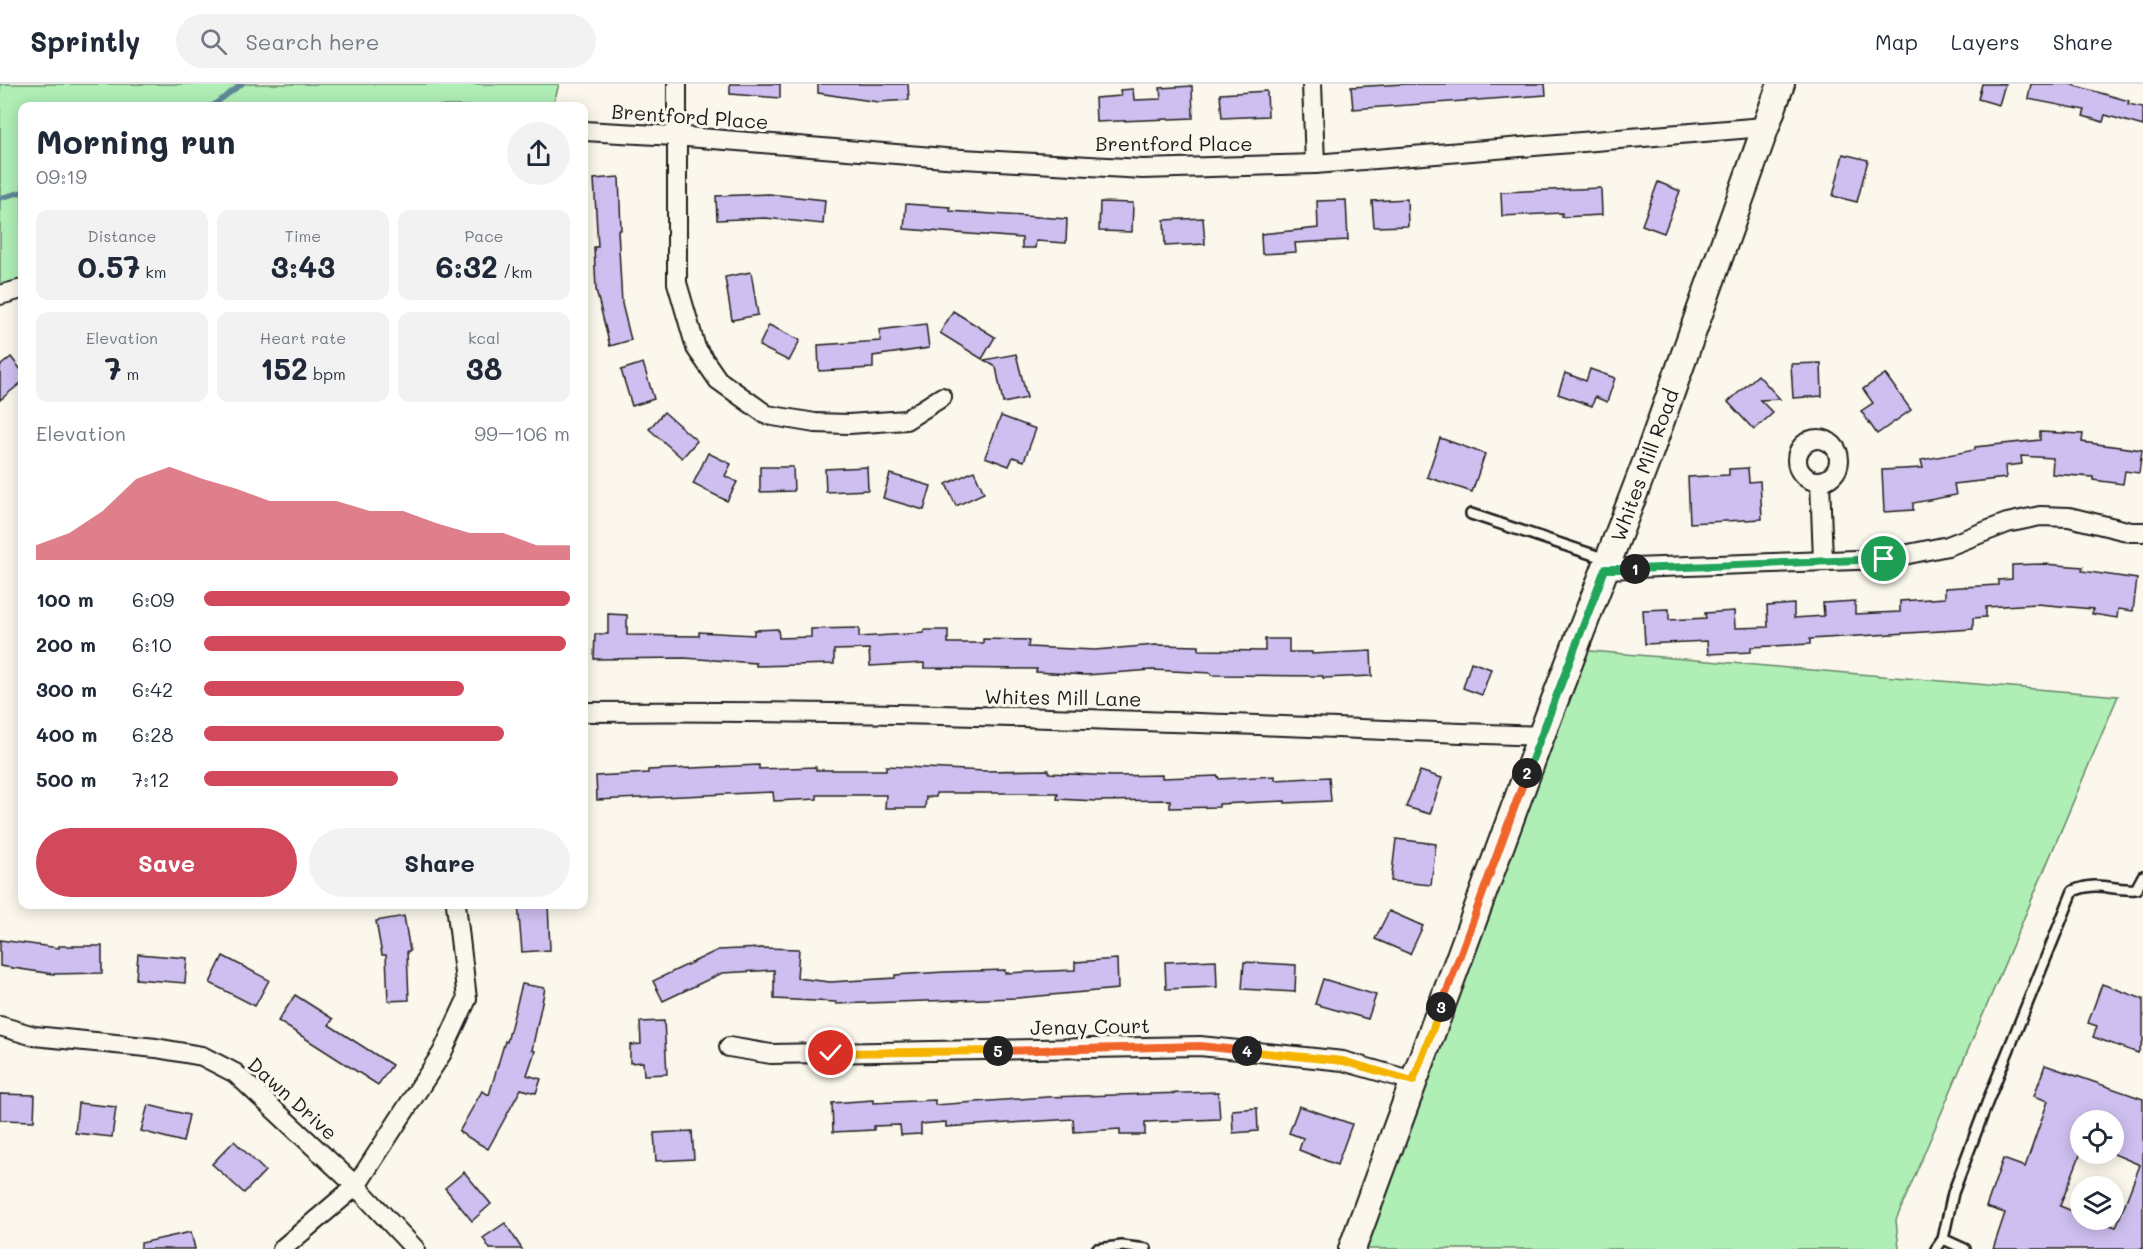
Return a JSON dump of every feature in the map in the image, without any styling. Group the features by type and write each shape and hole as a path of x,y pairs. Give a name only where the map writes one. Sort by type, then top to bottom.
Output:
{"street":[{"path":"677,84 675,136 677,283 696,348 718,380 767,415 814,423 849,424 906,420 942,397"},
{"path":"1312,84 1315,164"},
{"name":"Whites Mill Road","path":"1352,1249 1541,736 1648,457 1781,84"},
{"name":"Brentford Place","path":"588,131 945,158 1143,169 1315,164 1764,127"},
{"path":"0,295 18,290"},
{"path":"1820,481 1823,561"},
{"path":"1606,565 1884,559 1948,546 2007,523 2040,516 2069,517 2131,532 2143,532"},
{"name":"Whites Mill Lane","path":"588,712 695,711 1154,722 1541,736"},
{"path":"282,1249 356,1186 442,1053 467,999 457,909"},
{"name":"Dawn Drive","path":"0,1026 34,1036 156,1048 202,1056 235,1073 356,1186 415,1249"},
{"name":"Jenay Court","path":"729,1047 771,1054 1200,1046 1343,1061 1413,1081"}],"lane":[{"path":"1471,514 1606,565"},
{"path":"1936,1249 1943,1239 1956,1182 2073,891 2088,885 2104,885 2119,891 2136,889 2143,876"},
{"path":"1943,1239 1965,1249"},
{"path":"1097,1249 1122,1246 1146,1249"}],"green space":[{"path":"0,84 559,84 554,102 18,102 18,286 0,292"},
{"path":"1567,649 2118,696 1896,1220 1899,1249 1349,1249"}],"building":[{"path":"730,84 780,84 780,98 730,94"},
{"path":"818,84 908,84 909,100 878,102 818,93"},
{"path":"1404,84 1545,84 1546,95 1353,109 1351,87"},
{"path":"1982,84 2005,84 1999,105 1978,99"},
{"path":"2031,84 2069,84 2129,101 2128,104 2143,107 2143,126 2105,115 2103,122 2083,116 2085,110 2028,99"},
{"path":"1192,86 1193,118 1096,122 1095,98 1121,96 1120,90 1133,89 1134,100 1161,99 1160,88"},
{"path":"1267,91 1268,116 1222,118 1220,94"},
{"path":"1843,154 1868,160 1857,202 1833,196"},
{"path":"619,177 621,230 618,230 622,304 631,340 610,346 596,290 594,247 598,247 594,179"},
{"path":"1658,182 1680,191 1664,233 1642,225"},
{"path":"1601,188 1602,215 1562,217 1562,213 1502,216 1501,192"},
{"path":"769,194 825,200 823,224 765,218 717,220 716,196"},
{"path":"1407,199 1408,226 1374,227 1372,201"},
{"path":"1346,200 1348,240 1295,243 1296,252 1262,254 1261,234 1318,228 1317,201"},
{"path":"1100,202 1133,203 1132,232 1099,231"},
{"path":"906,204 950,207 950,211 1067,219 1066,243 1036,241 1035,248 1022,248 1022,238 904,229"},
{"path":"1203,218 1205,244 1165,246 1164,220"},
{"path":"751,272 758,315 732,320 725,277"},
{"path":"953,311 995,337 982,359 940,333"},
{"path":"926,324 929,348 873,356 873,368 819,371 818,345 881,341 879,330"},
{"path":"769,325 800,340 789,361 759,346"},
{"path":"1016,354 1027,398 1003,403 996,367 984,360"},
{"path":"11,357 18,366 18,385 0,400 0,366"},
{"path":"643,363 654,399 632,406 621,370"},
{"path":"1821,363 1822,396 1793,398 1791,364"},
{"path":"1590,369 1615,378 1607,402 1595,397 1592,406 1558,394 1565,373 1586,381"},
{"path":"1885,374 1911,410 1877,434 1861,411 1873,403 1863,389"},
{"path":"1758,375 1780,399 1760,400 1773,413 1754,430 1728,402"},
{"path":"664,412 697,441 682,458 649,429"},
{"path":"1001,416 1036,429 1024,461 1013,457 1009,466 985,457"},
{"path":"2040,432 2083,434 2082,442 2142,450 2139,473 2125,471 2123,484 2093,480 2093,477 2052,474 2053,458 2021,456 2022,464 2005,466 2006,478 1954,484 1956,495 1913,503 1913,510 1884,512 1882,470 1923,468 1921,460 1975,450 1975,447 2040,440"},
{"path":"1440,438 1485,454 1472,492 1427,477"},
{"path":"708,453 731,464 725,476 737,482 727,501 693,484"},
{"path":"760,467 793,467 794,491 760,492"},
{"path":"867,467 868,490 826,492 825,469"},
{"path":"1748,468 1749,482 1760,481 1762,519 1690,523 1688,477 1729,475 1729,469"},
{"path":"974,471 984,493 956,506 946,484"},
{"path":"890,474 931,486 924,510 883,498"},
{"path":"2044,564 2083,567 2082,571 2137,579 2133,611 2118,609 2117,618 2092,614 2093,609 2037,604 1986,607 1986,617 1973,618 1973,629 1810,639 1810,644 1751,647 1751,652 1708,654 1707,641 1645,644 1643,610 1669,609 1669,620 1706,618 1705,613 1734,611 1735,628 1768,627 1767,606 1794,604 1794,618 1824,616 1823,603 1855,601 1855,614 1900,612 1900,601 1945,598 1945,588 1998,585 1998,580 2012,579 2012,565"},
{"path":"608,614 627,615 627,635 699,636 699,632 754,635 754,630 778,629 779,638 811,637 811,629 859,628 859,637 924,633 924,630 948,630 948,643 983,643 983,639 1029,640 1028,647 1095,650 1156,645 1199,646 1199,650 1265,651 1265,639 1289,639 1289,652 1312,652 1312,654 1371,651 1372,676 1323,678 1323,676 1211,675 1211,673 1152,670 1086,675 1036,672 1037,669 924,668 924,663 870,666 869,649 834,650 834,664 756,666 756,663 684,658 594,659 595,634 608,634"},
{"path":"1471,662 1491,669 1482,695 1463,688"},
{"path":"759,765 759,769 816,767 816,770 886,770 886,766 985,771 1049,770 1049,773 1113,776 1162,775 1162,778 1218,776 1219,779 1275,776 1275,780 1329,777 1331,801 1285,803 1285,801 1219,804 1219,807 1170,808 1170,800 1057,799 1058,793 936,793 936,797 926,797 925,808 885,808 886,795 817,795 817,799 774,801 773,792 597,800 596,776 648,773 648,770"},
{"path":"1420,771 1442,778 1430,814 1406,807"},
{"path":"1396,839 1436,844 1431,885 1391,881"},
{"path":"518,909 548,909 550,950 522,952"},
{"path":"1389,911 1423,926 1410,954 1375,939"},
{"path":"404,916 410,951 407,951 409,1000 388,1001 386,955 382,955 376,921"},
{"path":"0,940 59,948 59,946 102,946 102,973 53,974 0,966"},
{"path":"799,949 797,978 830,982 944,972 1005,970 1005,973 1075,970 1075,962 1117,959 1118,989 1017,998 836,1004 836,1002 774,999 774,970 722,973 663,1001 653,981 718,950"},
{"path":"138,954 187,958 185,983 136,979"},
{"path":"223,956 269,980 255,1006 210,983"},
{"path":"1216,960 1217,987 1166,989 1165,962"},
{"path":"1244,962 1296,965 1295,992 1242,989"},
{"path":"1323,979 1376,995 1368,1019 1315,1004"},
{"path":"522,984 545,988 532,1050 535,1051 527,1075 541,1079 536,1093 521,1089 488,1149 459,1132 482,1091 489,1095 505,1041 507,1042"},
{"path":"2102,984 2143,999 2143,1041 2138,1053 2093,1037 2097,1026 2088,1023"},
{"path":"295,995 333,1019 329,1025 392,1065 378,1085 278,1021"},
{"path":"664,1021 667,1074 644,1075 643,1062 630,1063 630,1045 641,1044 640,1022"},
{"path":"2045,1065 2143,1099 2143,1249 1993,1249 2005,1213 1986,1207 2003,1159 2025,1167 2048,1101 2034,1096","holes":["2070,1110 2124,1110 2124,1158 2140,1165 2124,1206 2124,1230 2070,1230 2070,1210 2060,1206 2076,1164 2070,1164"]},
{"path":"1218,1092 1220,1119 1145,1122 1145,1135 1120,1135 1120,1129 1074,1132 1073,1119 946,1127 946,1122 921,1124 921,1134 901,1135 900,1125 874,1126 874,1130 833,1132 832,1103 873,1100 873,1103 935,1100 935,1105 1047,1097"},
{"path":"0,1094 35,1095 34,1121 0,1120"},
{"path":"78,1103 116,1107 112,1137 75,1133"},
{"path":"148,1105 189,1115 183,1142 141,1131"},
{"path":"1299,1106 1352,1124 1337,1165 1299,1150 1303,1138 1289,1133"},
{"path":"1257,1108 1258,1131 1233,1133 1232,1110"},
{"path":"692,1131 694,1159 656,1161 654,1133"},
{"path":"234,1141 265,1171 244,1193 212,1164"},
{"path":"464,1172 491,1204 472,1221 445,1188"},
{"path":"505,1223 522,1249 490,1249 483,1238"},
{"path":"191,1232 195,1249 141,1249 141,1243"}],"waterway":[{"path":"217,102 242,84"},
{"path":"0,198 18,193"}],"route":[{"path":"831,1053 1200,1046 1343,1061 1413,1081 1605,569 1884,559"}]}
